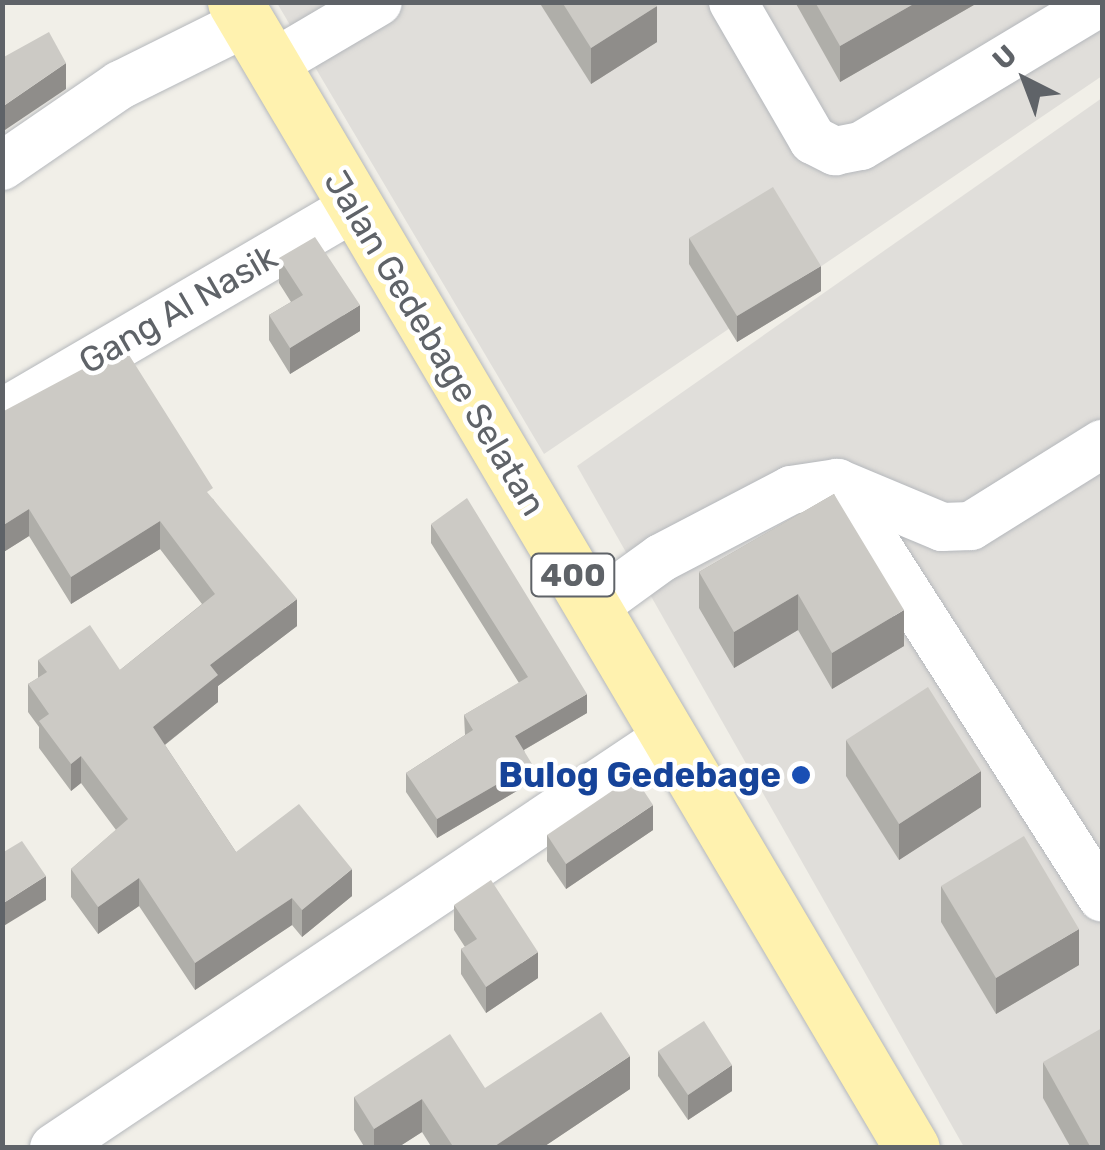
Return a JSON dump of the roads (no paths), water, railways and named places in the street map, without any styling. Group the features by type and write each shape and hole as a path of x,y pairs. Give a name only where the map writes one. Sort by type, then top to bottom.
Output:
{"main road":[{"name":"Jalan Gedebage Selatan","path":"251,30 912,1148"}],"street":[{"path":"2,166 120,84 251,30 378,2"},
{"path":"732,2 813,140 835,151 861,146 1101,2"},
{"name":"Gang Al Nasik","path":"2,412 355,207"},
{"path":"592,608 661,558 792,490 837,483 942,527 971,526 1102,444"},
{"path":"837,483 1102,898"},
{"path":"54,1148 671,735"}],"place":[{"name":"Bulog Gedebage","path":"801,775"}]}
